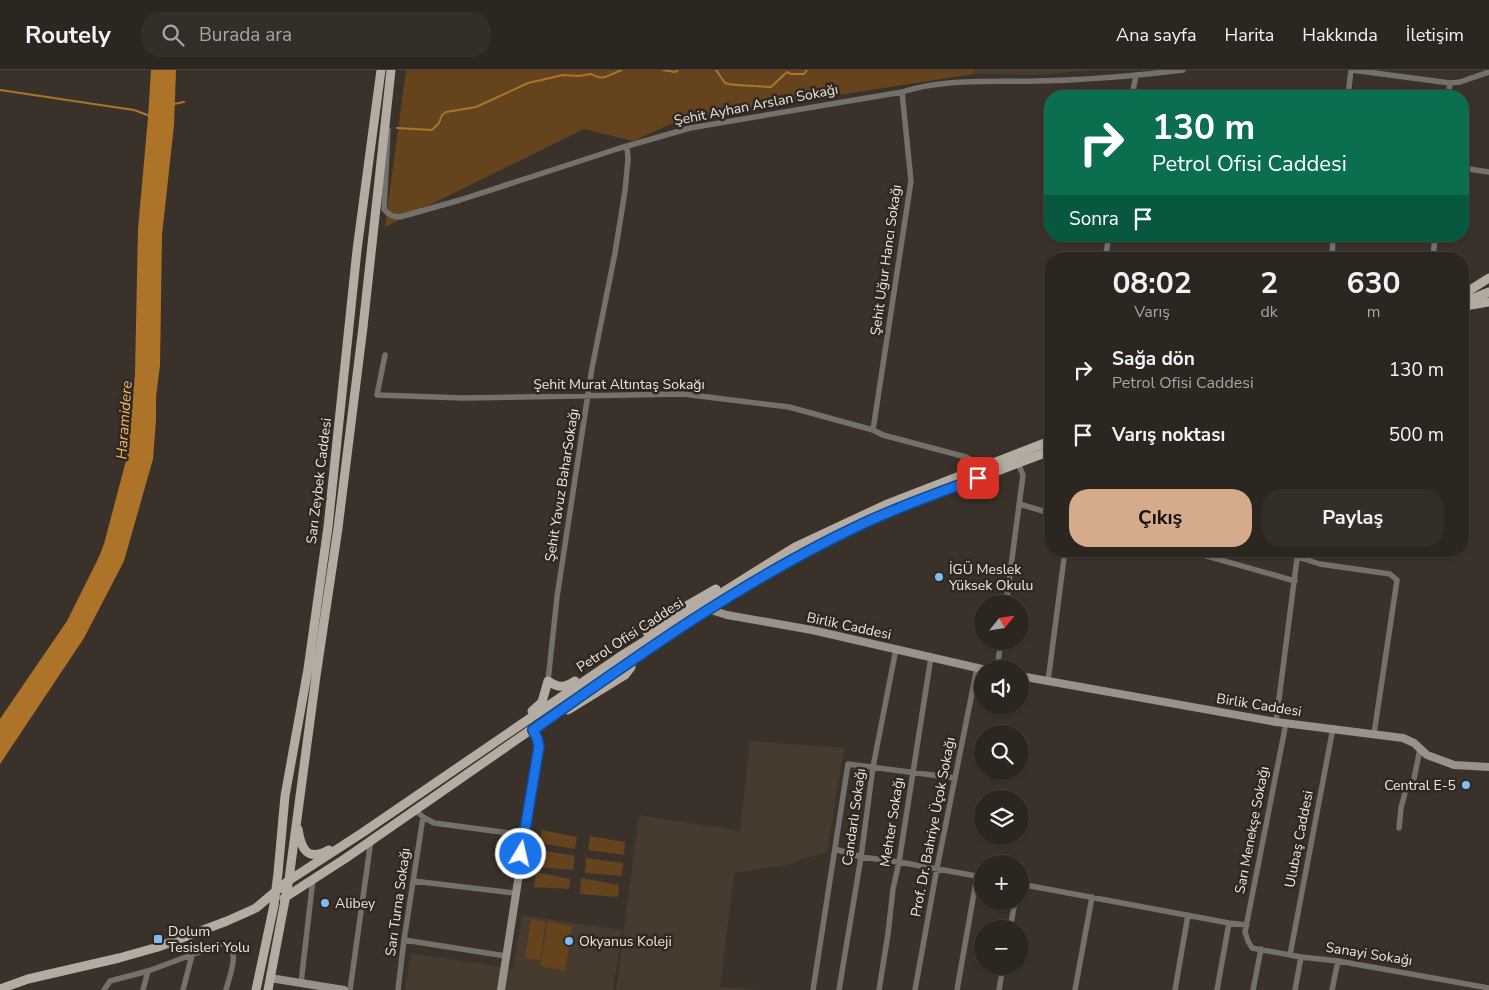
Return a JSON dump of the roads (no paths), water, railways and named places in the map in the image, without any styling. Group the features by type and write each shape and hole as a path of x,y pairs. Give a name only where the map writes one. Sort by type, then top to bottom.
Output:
{"main road":[{"name":"Sarı Zeybek Caddesi","path":"256,990 274,906 285,796 308,669 328,527 357,250 381,70"},
{"name":"Sarı Zeybek Caddesi","path":"268,990 286,896 338,528 391,70"},
{"path":"1469,291 1489,278"},
{"path":"1469,292 1489,283"},
{"path":"1469,302 1489,292"},
{"path":"1469,304 1489,302"},
{"path":"651,642 646,631 650,627 745,572 770,562 794,547 885,504 1044,443"},
{"name":"Petrol Ofisi Caddesi","path":"0,989 28,979 158,947 256,908 288,881 496,742 651,642 712,609 779,567 858,526 915,502 1044,453"},
{"path":"1014,454 1018,463"},
{"path":"274,906 286,896 533,730 625,675 631,667 627,657 619,653 563,687 548,681 539,706 506,731 496,742"},
{"path":"298,808 299,839 308,854 314,856 322,854 362,833"},
{"name":"Petrol Ofisi Caddesi","path":"256,908 274,906"},
{"name":"Petrol Ofisi Caddesi","path":"0,982 28,979"}],"street":[{"name":"Şehit Ayhan Arslan Sokağı","path":"390,83 384,208 394,217 460,200 626,146 690,128 902,92 919,86 1040,81 1182,70"},
{"path":"1349,90 1351,70 1450,83 1460,82 1489,72"},
{"path":"1133,90 1136,75"},
{"path":"1449,90 1450,83"},
{"name":"Şehit Uğur Hancı Sokağı","path":"873,430 911,181 902,92"},
{"name":"Şehit Yavuz BaharSokağı","path":"548,681 557,597 592,368 618,235 628,159 626,146"},
{"path":"1469,169 1489,172"},
{"name":"Şehit Murat Altıntaş Sokağı","path":"385,355 377,395 463,398 683,394 704,396 789,407 966,457 980,468"},
{"path":"1007,595 1023,475 1018,463"},
{"path":"1019,504 1044,511"},
{"path":"1048,681 1064,557"},
{"path":"1211,557 1294,580"},
{"path":"1276,722 1298,557"},
{"path":"1305,557 1320,564 1390,574 1397,580 1374,734"},
{"name":"Birlik Caddesi","path":"712,609 727,615 812,630 974,667"},
{"name":"Candarlı Sokağı","path":"839,990 861,856 873,767 896,649"},
{"name":"Mehter Sokağı","path":"879,990 893,889 932,657"},
{"name":"Birlik Caddesi","path":"1029,678 1276,722 1404,738 1414,743 1427,755 1454,765 1489,767"},
{"name":"Prof. Dr. Bahriye Üçok Sokağı","path":"915,990 937,868 974,694"},
{"name":"Sarı Menekşe Sokağı","path":"1248,941 1245,932 1286,723"},
{"name":"Ulubaş Caddesi","path":"1290,955 1333,728"},
{"path":"501,990 539,746 533,730"},
{"path":"1399,828 1401,808 1406,789 1414,779 1420,749"},
{"path":"813,990 848,764 955,778"},
{"path":"415,810 434,823 524,835"},
{"name":"Sarı Turna Sokağı","path":"398,990 423,817"},
{"path":"350,990 371,840"},
{"path":"835,849 861,856 974,875"},
{"path":"301,983 313,879"},
{"path":"413,882 515,893"},
{"path":"1029,886 1247,925"},
{"path":"1075,990 1092,897"},
{"path":"957,990 974,906"},
{"path":"1175,990 1188,915"},
{"path":"1217,990 1229,923"},
{"path":"404,940 506,956"},
{"name":"Sanayi Sokağı","path":"1248,941 1252,948 1489,988"},
{"path":"104,990 106,984 110,981 148,971 224,943 232,947 234,952 226,990"},
{"path":"1254,990 1261,949"},
{"path":"183,990 192,955"},
{"path":"1295,990 1301,957"},
{"path":"1332,990 1338,961"},
{"path":"143,990 148,971"},
{"path":"999,990 1002,975"},
{"path":"270,978 319,988 344,990"}],"waterway":[{"path":"397,128 432,130 446,112 476,107 528,83 563,75 579,76 591,74 604,77 622,70"},
{"path":"663,70 675,72 678,70"},
{"path":"716,70 725,83 771,87 787,72 791,74 804,74 807,70"},
{"path":"0,90 134,110 150,116"},
{"path":"174,104 184,102"}],"place":[{"name":"İGÜ Meslek Yüksek Okulu","path":"939,577"},
{"name":"Central E-5","path":"1466,785"},
{"name":"Alibey","path":"325,903"},
{"name":"Dolum Tesisleri Yolu","path":"158,939"},
{"name":"Okyanus Koleji","path":"569,941"}],"water label":[{"name":"Haramidere","path":"124,420"}]}
